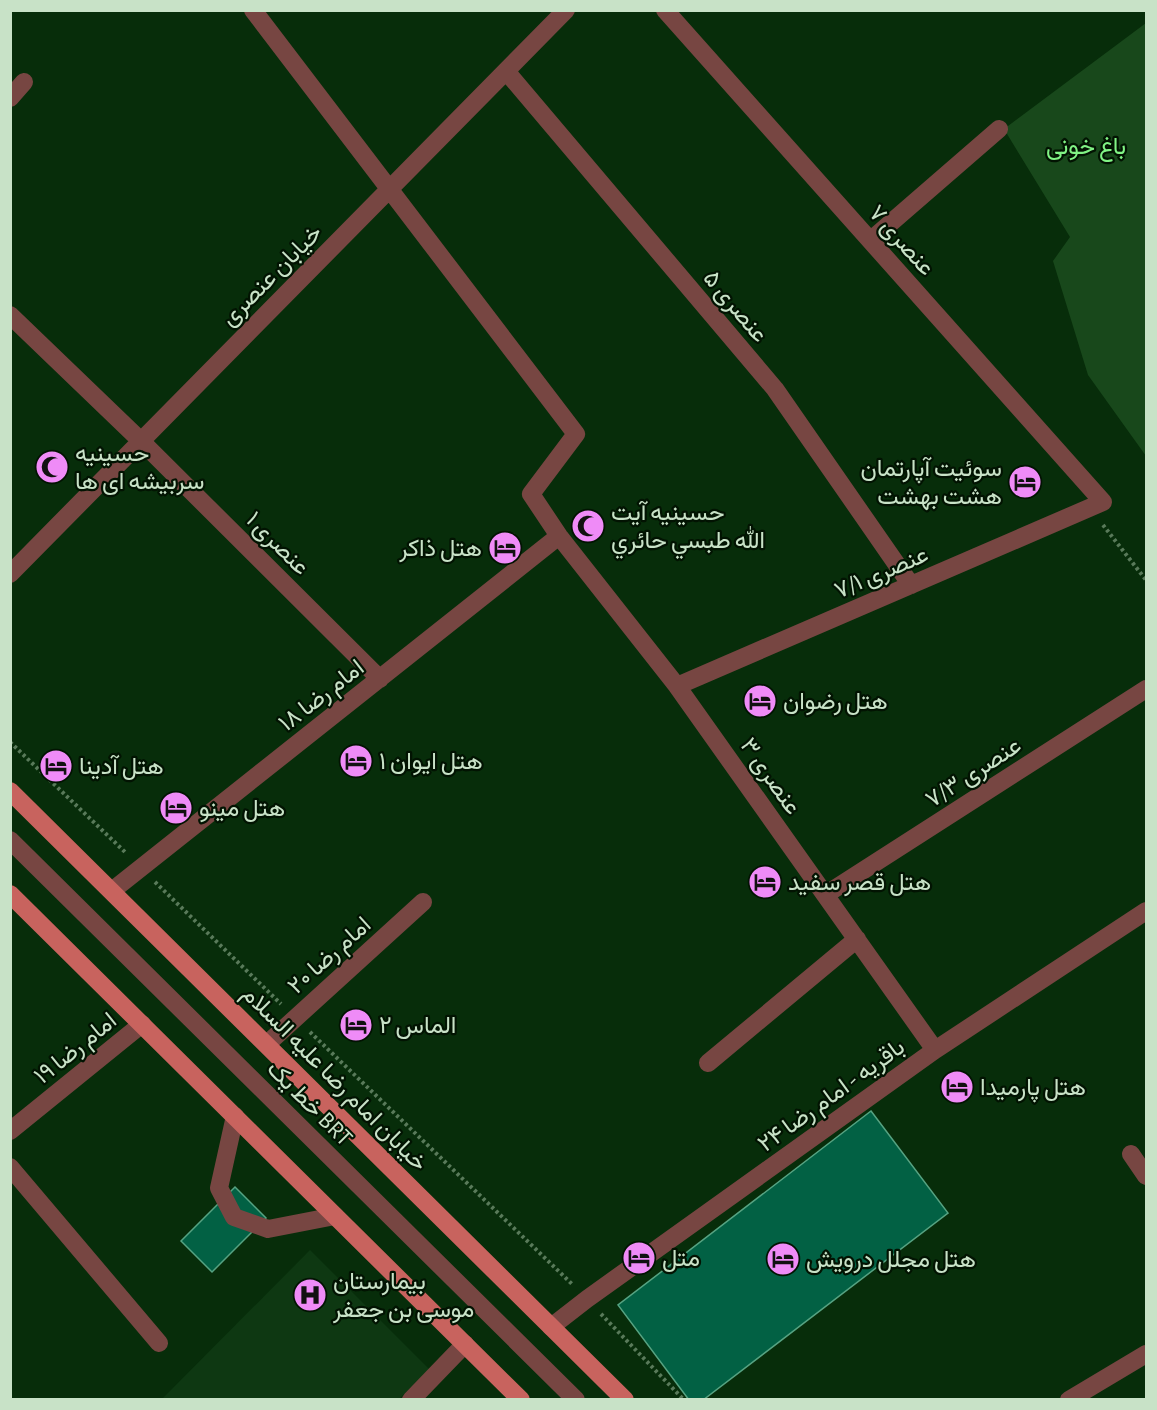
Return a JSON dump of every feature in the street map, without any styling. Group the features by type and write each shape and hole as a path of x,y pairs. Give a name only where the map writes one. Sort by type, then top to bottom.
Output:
{"main road":[{"name":"خیابان امام رضا علیه السلام","path":"10,791 625,1400"},
{"path":"10,894 521,1400"}],"street":[{"path":"253,10 389,190"},
{"name":"خیابان عنصری","path":"10,574 566,10"},
{"name":"عنصری ۷","path":"665,10 871,240 1096,505"},
{"name":"عنصری ۵","path":"506,71 775,389 911,585"},
{"path":"10,98 24,82"},
{"path":"871,240 999,129"},
{"name":"عنصری ۳","path":"389,190 576,434 531,494 559,536 677,686 935,1050"},
{"name":"عنصری ۱","path":"10,315 141,441 380,679"},
{"name":"عنصری ۷/۱","path":"677,686 1096,505"},
{"name":"امام رضا ۱۸","path":"112,890 559,536"},
{"name":"عنصری ۷/۳","path":"825,895 1146,689"},
{"name":"خط یک BRT","path":"10,840 576,1400"},
{"name":"خط یک BRT","path":"10,851 563,1400"},
{"name":"امام رضا ۲۰","path":"267,1044 423,902"},
{"name":"باقریه - امام رضا ۲۴","path":"551,1327 935,1050 1146,911"},
{"path":"708,1063 857,939"},
{"name":"امام رضا ۱۹","path":"10,1131 142,1024"},
{"path":"235,1116 219,1188 234,1217 268,1229 335,1216"},
{"path":"1131,1154 1146,1176"},
{"path":"10,1167 159,1343"},
{"path":"411,1400 465,1344"},
{"path":"1069,1400 1146,1354"}],"path":[{"path":"1096,505 1146,580"},
{"path":"10,742 587,1299 684,1400"}],"shaded area":[{"name":"بیمارستان موسی بن جعفر","path":"310,1250 429,1369 399,1399 161,1400"}],"green space":[{"name":"باغ خونی","path":"1146,23 1146,456 1088,375 1053,261 1070,237 1004,129"}],"building":[{"name":"هتل مجلل درویش","path":"871,1111 948,1213 703,1400 689,1400 618,1305"},
{"path":"235,1187 266,1218 212,1272 181,1241"}],"place":[{"name":"حسینیه سربیشه ای ها","path":"52,467"},
{"name":"سوئیت آپارتمان هشت بهشت","path":"1025,482"},
{"name":"حسينيه آيت الله طبسي حائري","path":"588,526"},
{"name":"هتل ذاکر","path":"505,548"},
{"name":"هتل رضوان","path":"760,701"},
{"name":"هتل ایوان ۱","path":"356,761"},
{"name":"هتل آدینا","path":"56,766"},
{"name":"هتل مینو","path":"176,808"},
{"name":"هتل قصر سفید","path":"765,882"},
{"name":"الماس ۲","path":"356,1025"},
{"name":"هتل پارمیدا","path":"957,1087"},
{"name":"متل","path":"639,1258"},
{"name":"هتل مجلل درویش","path":"783,1259"},
{"name":"بیمارستان موسی بن جعفر","path":"310,1295"}]}
